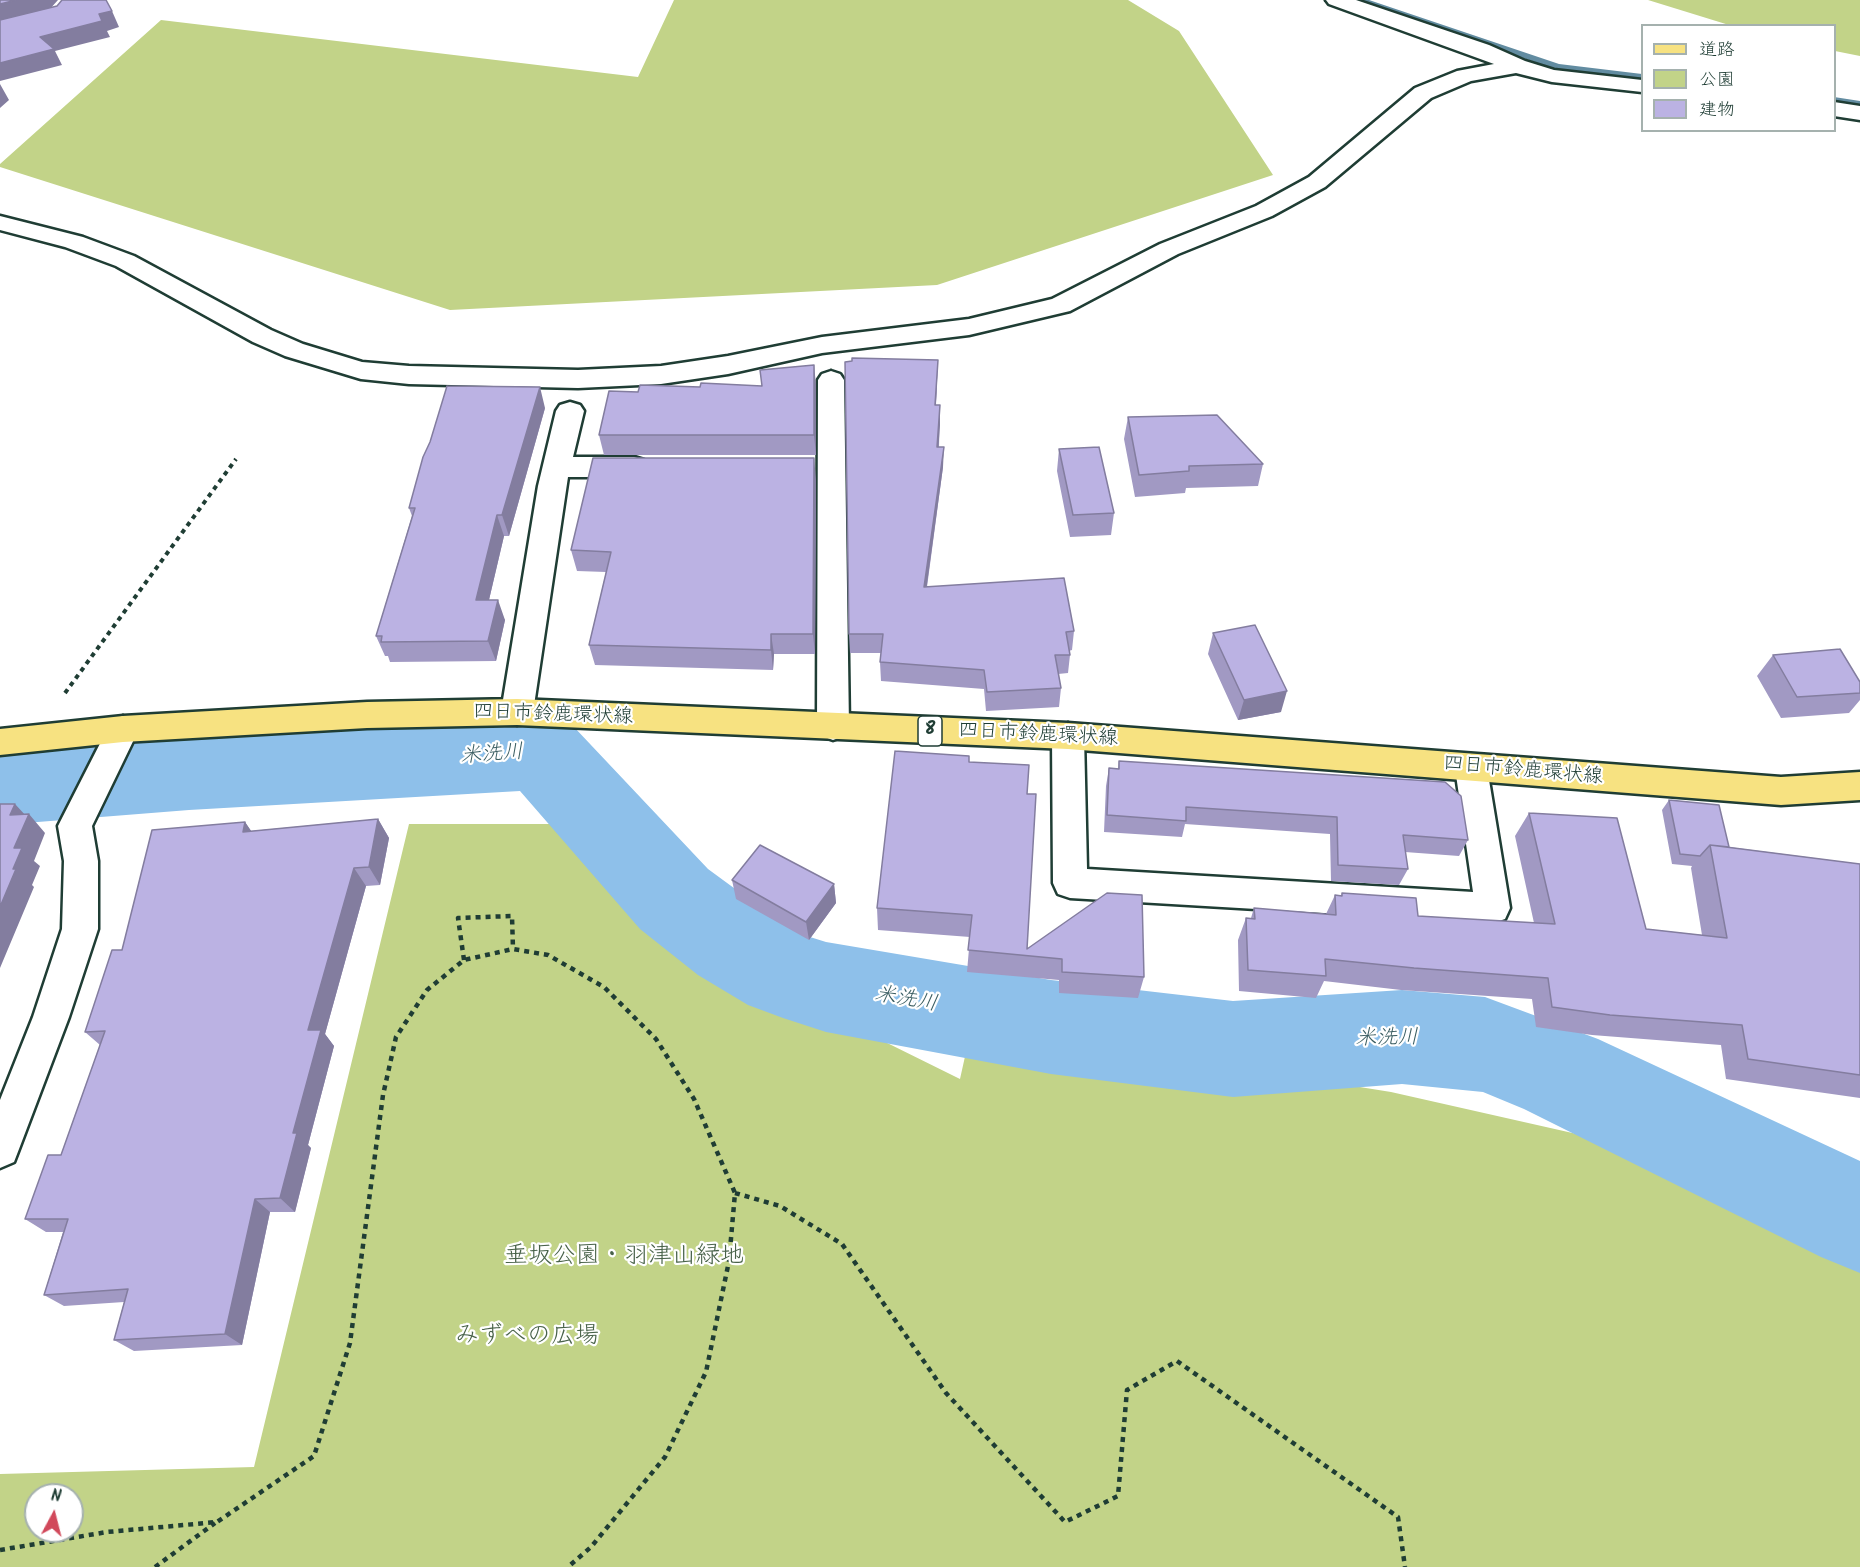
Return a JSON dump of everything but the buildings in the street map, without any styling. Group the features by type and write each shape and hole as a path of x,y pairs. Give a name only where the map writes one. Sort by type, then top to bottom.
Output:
{"main road":[{"name":"四日市鈴鹿環状線","path":"15,741 118,740 367,715 517,712 1068,736 1781,791 1860,786"}],"street":[{"path":"1336,0 1481,50 1517,66 1552,76 1641,86"},
{"path":"0,223 74,242 125,261 284,345 320,359 361,370 408,375 578,379 661,375 728,365 822,345 969,327 1021,316 1060,304 1169,249 1264,211 1317,182 1424,93 1466,76 1517,66"},
{"path":"1836,109 1860,113"},
{"path":"831,380 821,467 833,727"},
{"path":"517,712 552,486 570,411"},
{"path":"558,467 666,467"},
{"path":"1068,736 1070,883 1493,908 1471,768"},
{"path":"0,1149 51,1017 80,929 81,861 75,826 118,740"}],"path":[{"path":"15,741 81,674 236,459"},
{"path":"464,960 458,918 512,916 513,949"},
{"path":"155,1567 216,1522 314,1456 350,1343 383,1095 396,1037 427,990 464,960 513,949 548,955 604,987 656,1039 694,1100 735,1193 729,1261 706,1372 665,1457 591,1547 568,1567"},
{"path":"735,1193 780,1206 842,1244 946,1393 1065,1522 1118,1496 1127,1390 1177,1361 1398,1517 1405,1567"},
{"path":"0,1550 107,1532 216,1522"}],"green space":[{"path":"674,0 1128,0 1179,31 1273,175 937,285 450,310 0,167 0,164 161,20 638,77"},
{"path":"1648,0 1860,0 1860,56 1836,51 1836,24 1726,24"},
{"name":"垂坂公園・羽津山緑地","path":"409,824 558,824 778,989 960,1079 972,1025 1391,1092 1838,1193 1847,1260 1860,1267 1860,1567 0,1567 0,1474 254,1467"}],"waterway":[{"path":"1360,0 1558,67 1641,77"},
{"path":"1836,100 1860,104"},
{"name":"米洗川","path":"0,787 189,773 542,753 674,899 733,944 783,973 826,987 1051,1027 1233,1049 1402,1037 1485,1045 1561,1074 1860,1218"}],"park label":[{"name":"みずべの広場","path":"527,1338"}]}
